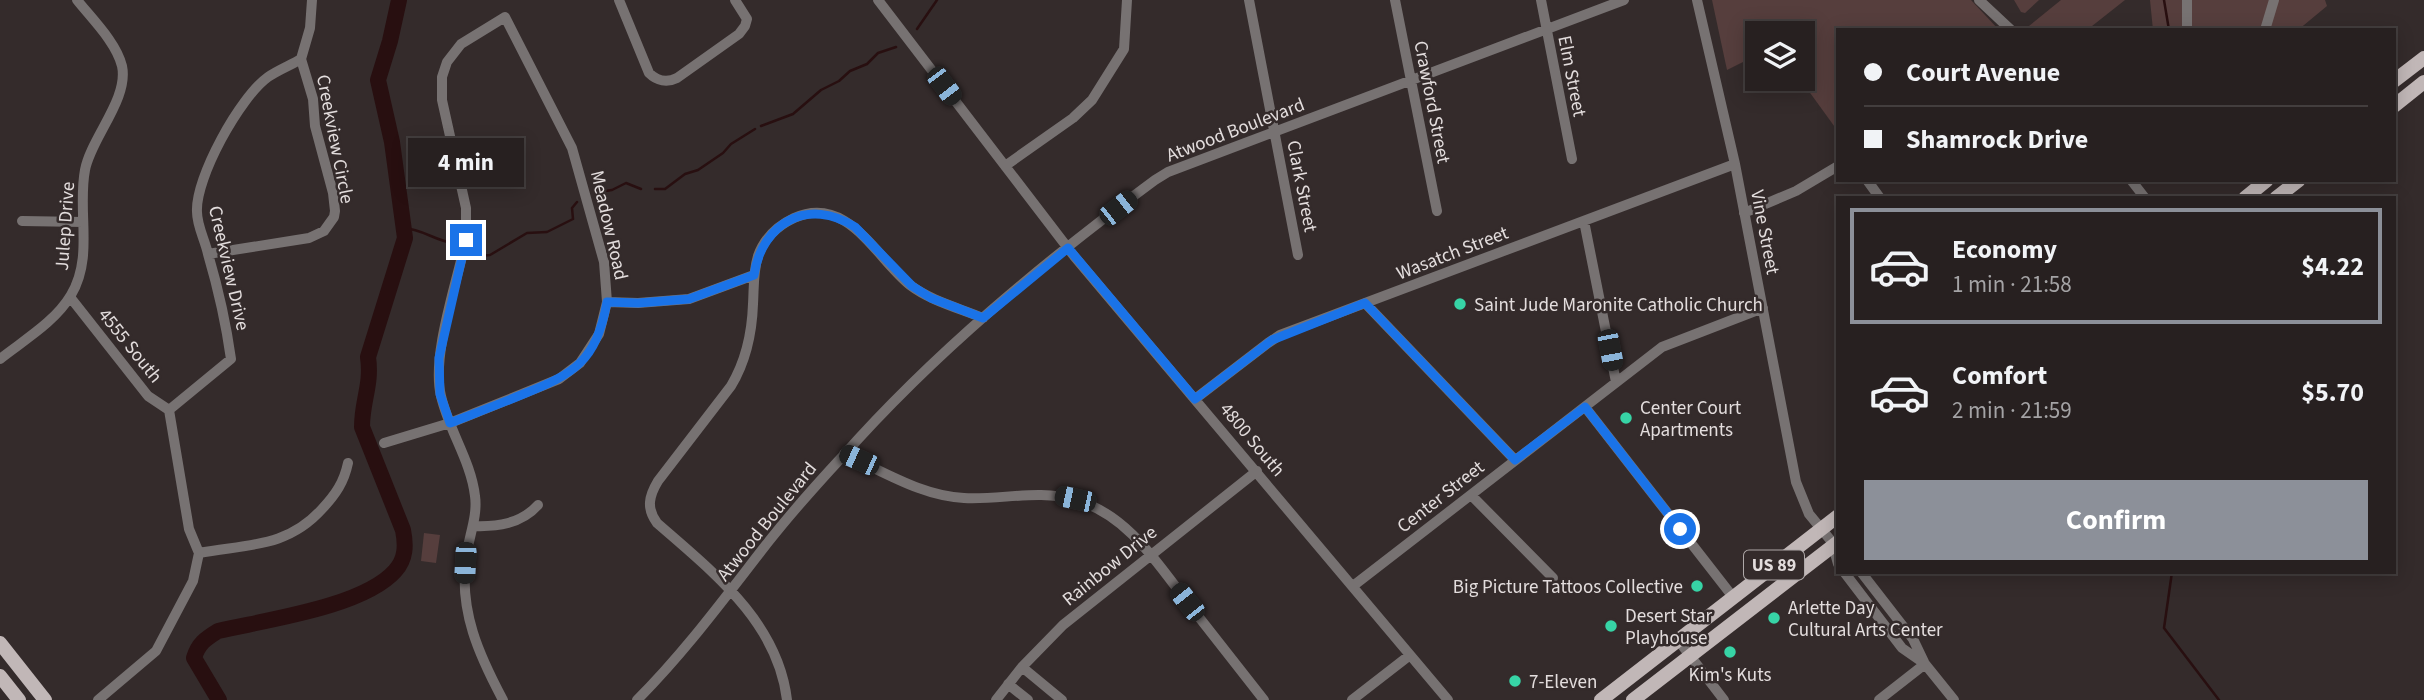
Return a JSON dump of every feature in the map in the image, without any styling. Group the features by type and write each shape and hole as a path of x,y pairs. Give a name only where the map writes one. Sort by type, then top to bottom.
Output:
{"main road":[{"path":"2396,79 2419,62"},
{"path":"2396,104 2424,80"},
{"path":"2247,196 2265,182"},
{"path":"2279,196 2296,182"},
{"name":"US 89","path":"1601,700 1836,517"},
{"name":"US 89","path":"1633,700 1836,545"},
{"path":"0,643 45,700"},
{"path":"0,676 19,700"}],"street":[{"name":"Julep Drive","path":"0,359 47,322 70,297 82,267 85,168 122,82 122,66 111,44 77,0"},
{"path":"301,59 310,28 312,0"},
{"path":"619,0 647,69 655,78 662,80 677,78 739,34 746,22 744,12 735,0"},
{"name":"4800 South","path":"878,0 1068,248 1448,700"},
{"path":"1005,166 1073,118 1092,100 1124,49 1127,0"},
{"name":"Clark Street","path":"1249,0 1298,255"},
{"name":"Crawford Street","path":"1395,0 1437,211"},
{"name":"Elm Street","path":"1541,0 1572,159"},
{"name":"Atwood Boulevard","path":"637,700 684,651 787,519 844,454 916,380 983,318 1137,193 1168,172 1624,0"},
{"name":"Vine Street","path":"1698,0 1735,164 1796,482 1804,506 1820,529 1836,545"},
{"path":"1979,0 2009,28"},
{"path":"2187,0 2187,28"},
{"path":"2266,28 2274,0"},
{"name":"Meadow Road","path":"384,443 450,423 570,373 595,344 604,320 607,302 604,262 577,162 505,18 461,44 447,62 442,77 442,100 462,186 467,225 466,240 439,358 440,394 450,423"},
{"name":"Creekview Drive","path":"169,410 231,359 226,323 198,223 197,201 200,187 230,123 245,100 268,77 301,59"},
{"name":"Creekview Circle","path":"208,254 309,238 324,231 334,217 333,193 315,126 313,99 301,59"},
{"path":"2419,62 2424,80"},
{"name":"Wasatch Street","path":"1195,399 1272,340 1735,164"},
{"path":"1744,213 1796,191 1836,167"},
{"path":"2133,182 2143,196"},
{"path":"787,700 779,659 771,643 732,591 657,523 651,515 649,499 658,481 741,369 751,330 756,262 765,242 786,222 811,214 845,220 864,235 897,274 912,286 931,298 983,318"},
{"path":"22,221 83,222"},
{"path":"1584,221 1616,382"},
{"path":"607,302 638,303 689,299 754,275"},
{"name":"4555 South","path":"70,297 148,396 169,410"},
{"path":"1365,303 1515,460"},
{"name":"Center Street","path":"1353,586 1665,345 1763,308"},
{"path":"1585,407 1733,597"},
{"path":"98,700 156,651 193,581 199,553 189,529 169,410"},
{"path":"450,423 472,477 476,498 465,563 466,609 483,662 503,700"},
{"path":"844,454 912,486 938,494 975,498 1047,495 1082,502 1114,518 1150,554 1264,700"},
{"path":"199,553 272,541 292,534 313,519 340,488 348,463"},
{"name":"Rainbow Drive","path":"996,700 1022,667 1063,625 1257,471"},
{"path":"1471,495 1553,578"},
{"path":"472,526 492,527 520,520 538,505"},
{"path":"1846,574 1902,648 1925,664"},
{"path":"1863,574 1913,639 1925,664 1954,700"},
{"path":"1678,640 1724,700"},
{"path":"1352,700 1410,655"},
{"path":"1879,700 1925,664"},
{"path":"1022,667 1062,700"},
{"path":"1008,684 1028,700"}],"shaded area":[{"path":"1712,0 1971,0 1997,28 1836,28 1836,129 1809,91 1815,91 1815,21 1745,21 1745,61 1727,70"},
{"path":"2014,0 2039,0 2025,13 2021,12"},
{"path":"2061,0 2125,0 2090,28 2026,28"},
{"path":"2150,0 2325,0 2327,6 2300,28 2153,28"},
{"path":"424,533 440,535 436,563 421,561"}],"waterway":[{"path":"219,700 194,658 206,639 218,631 286,617 360,594 395,571 403,557 403,530 362,427 369,376 368,357 405,238 392,142 378,80 399,0"},
{"path":"917,29 937,0"},
{"path":"2164,0 2169,28"},
{"path":"761,126 793,114 821,90 839,81 850,71 867,64 878,53 896,47"},
{"path":"655,189 665,189 685,174 698,170 755,129"},
{"path":"598,192 612,190 626,183 641,189"},
{"path":"477,256 490,255 527,233 547,232 573,219 572,208 577,202"},
{"path":"404,228 453,243"},
{"path":"2172,574 2164,628 2219,700"}],"place":[{"name":"Saint Jude Maronite Catholic Church","path":"1460,304"},
{"name":"Center Court Apartments","path":"1626,418"},
{"name":"Big Picture Tattoos Collective","path":"1697,586"},
{"name":"Arlette Day Cultural Arts Center","path":"1774,618"},
{"name":"Desert Star Playhouse","path":"1611,626"},
{"name":"Kim's Kuts","path":"1730,652"},
{"name":"7-Eleven","path":"1515,681"}],"route":[{"path":"466,240 439,358 440,394 450,423 570,373 595,344 607,302 667,302 689,299 754,275 756,262 765,242 776,230 798,216 823,214 845,220 855,227 897,274 912,286 931,298 983,318 1068,248 1195,399 1280,335 1365,303 1515,460 1585,407 1680,529"}]}
